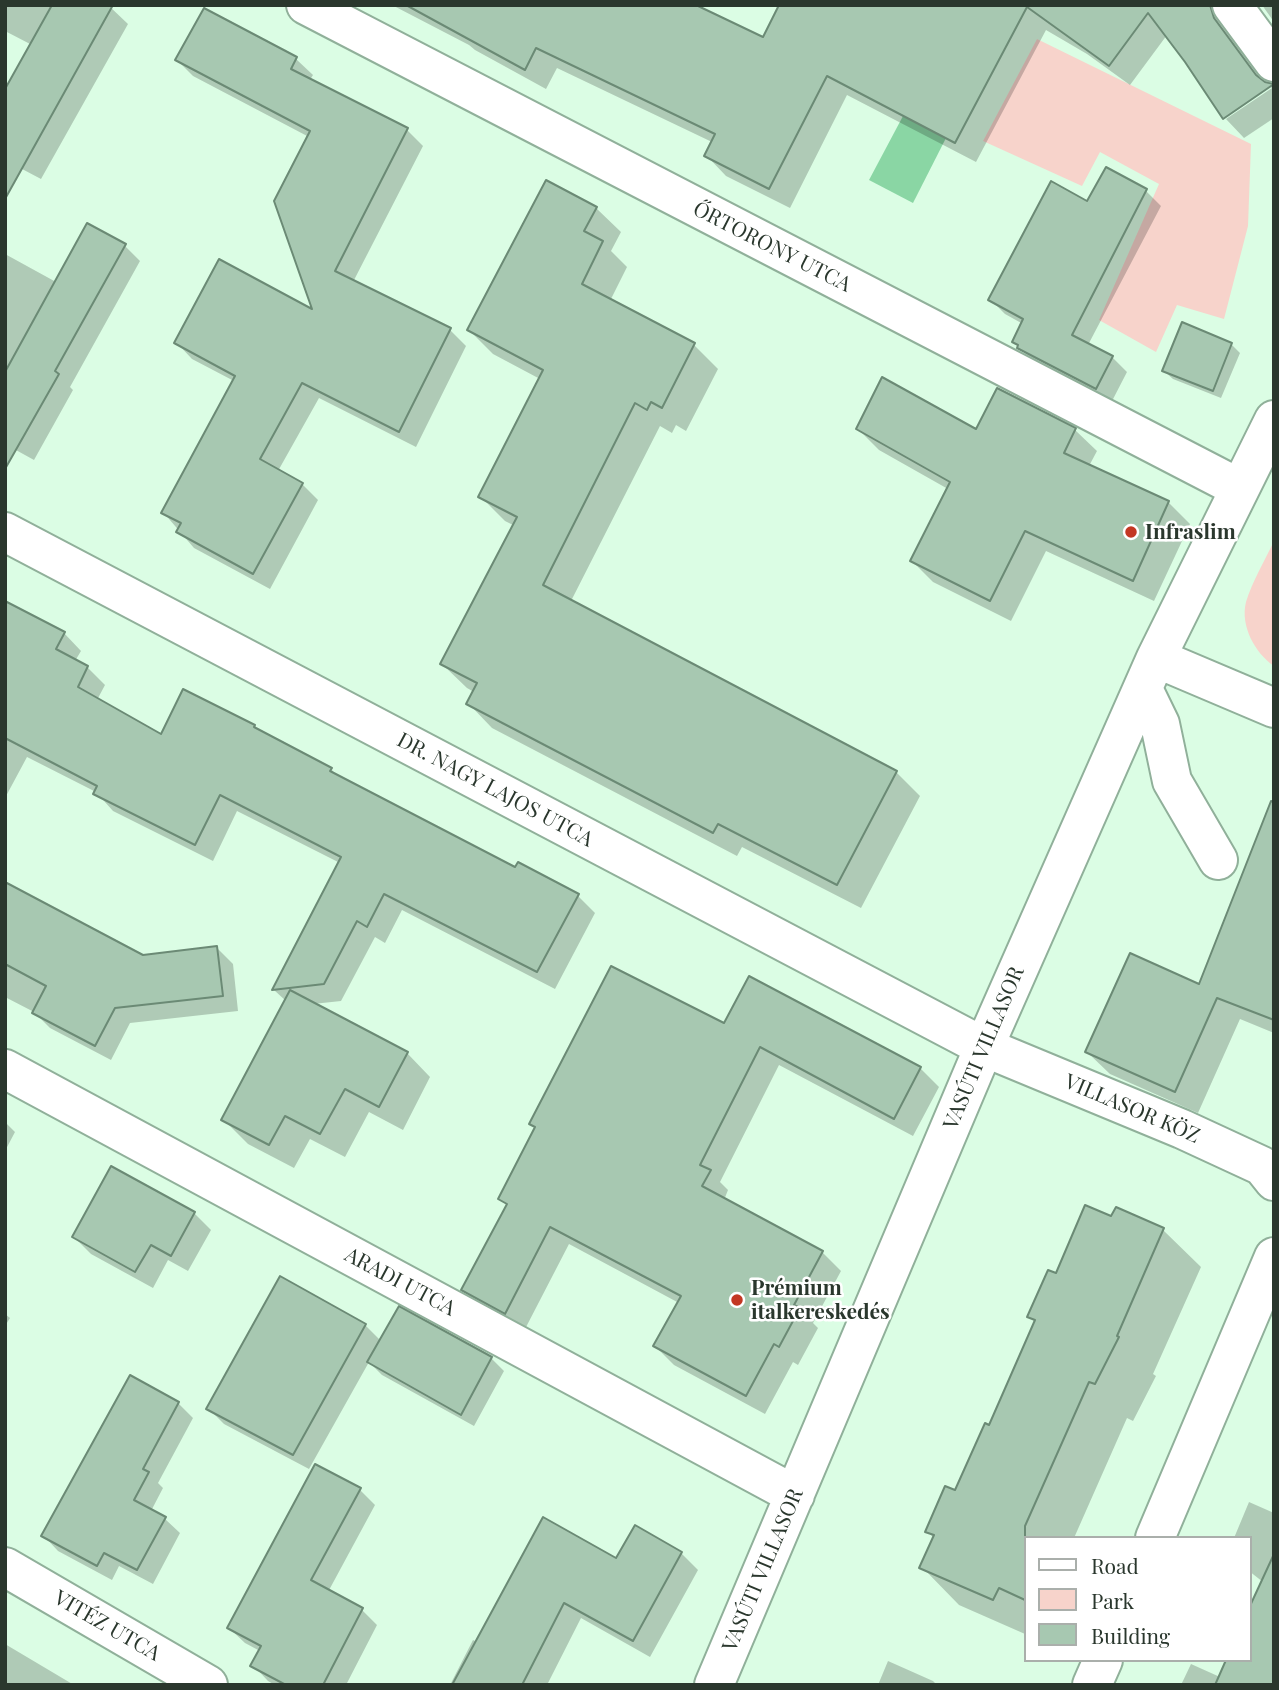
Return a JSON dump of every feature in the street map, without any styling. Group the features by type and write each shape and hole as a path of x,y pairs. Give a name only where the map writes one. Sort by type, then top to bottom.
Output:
{"street":[{"name":"ŐRTORONY UTCA","path":"306,5 1239,488"},
{"path":"1232,5 1274,62"},
{"name":"VASÚTI VILLASOR","path":"714,1685 984,1047 1149,673 1274,420"},
{"name":"DR. NAGY LAJOS UTCA","path":"5,532 984,1047"},
{"path":"1218,860 1172,781 1149,673 1274,708"},
{"name":"VILLASOR KÖZ","path":"984,1047 1194,1134 1262,1166 1274,1181"},
{"name":"ARADI UTCA","path":"5,1069 795,1495"},
{"path":"1156,1536 1274,1257"},
{"name":"VITÉZ UTCA","path":"5,1567 208,1685"},
{"path":"1093,1685 1102,1662"}],"green space":[{"path":"1037,39 1251,144 1248,226 1224,319 1177,305 1156,352 1099,320 1159,184 1100,152 1082,186 983,141"},
{"path":"1274,541 1274,666 1255,646 1247,629 1245,611 1252,587"}],"shaded area":[{"path":"903,116 946,138 913,203 869,180"}],"building":[{"path":"52,5 113,5 5,199 5,89"},
{"path":"406,5 696,5 763,37 779,5 1210,5 1214,18 1256,75 1265,82 1274,84 1223,119 1148,13 1109,66 1027,7 955,143 827,76 769,189 704,156 715,134 536,48 525,70"},
{"path":"204,8 297,57 291,69 408,128 335,271 451,328 399,432 302,383 260,459 303,483 253,574 176,532 181,523 161,513 235,376 174,343 219,259 312,309 274,201 310,131 175,60"},
{"path":"1106,167 1147,189 1072,335 1113,356 1096,389 1017,348 1018,345 1012,342 1023,319 988,300 1051,181 1087,201"},
{"path":"546,180 597,207 584,231 603,241 582,284 695,343 662,408 651,402 647,410 635,403 543,585 897,771 837,885 718,824 713,833 466,704 477,683 440,664 517,517 478,497 543,370 467,330"},
{"path":"87,223 126,244 55,371 59,374 5,469 5,372"},
{"path":"1182,322 1232,343 1213,391 1162,371"},
{"path":"882,377 976,429 997,388 1076,428 1064,453 1169,501 1133,581 1025,531 990,601 910,561 950,482 856,429"},
{"path":"5,601 65,632 56,649 88,666 78,687 161,734 183,689 255,725 254,727 332,768 330,771 515,867 518,862 579,894 537,972 384,894 367,927 357,921 324,984 272,990 341,857 220,795 195,845 93,794 97,786 5,738"},
{"path":"1271,801 1274,802 1274,1020 1217,998 1175,1092 1085,1052 1130,953 1199,984"},
{"path":"5,882 143,955 217,946 223,996 115,1008 95,1046 32,1013 46,986 5,964"},
{"path":"611,966 724,1023 749,976 921,1067 894,1119 760,1047 700,1165 711,1170 702,1186 823,1251 794,1305 800,1308 779,1347 774,1344 746,1396 653,1346 681,1296 550,1227 505,1314 461,1290 507,1204 498,1199 535,1127 529,1124"},
{"path":"290,990 408,1052 379,1107 345,1089 320,1134 285,1116 269,1145 221,1120"},
{"path":"111,1166 195,1212 171,1256 151,1245 135,1272 72,1237"},
{"path":"1085,1205 1111,1216 1116,1207 1164,1228 1117,1336 1119,1337 1095,1384 1089,1382 1025,1526 1024,1600 999,1588 993,1600 919,1568 934,1535 925,1532 945,1486 955,1490 985,1423 989,1425 1035,1320 1027,1317 1048,1270 1056,1273"},
{"path":"280,1276 366,1324 293,1455 206,1409"},
{"path":"399,1306 492,1357 461,1415 367,1362"},
{"path":"130,1375 179,1402 143,1469 149,1472 134,1500 166,1517 137,1570 104,1553 97,1566 41,1536"},
{"path":"315,1464 361,1488 311,1580 363,1608 323,1685 286,1685 250,1666 261,1646 227,1628"},
{"path":"543,1517 616,1558 635,1525 682,1552 633,1641 564,1603 522,1685 452,1685"},
{"path":"1274,1554 1274,1685 1215,1685 1225,1662 1251,1662 1251,1604"}],"place":[{"name":"Infraslim","path":"1131,532"},
{"name":"Prémium italkereskedés","path":"737,1300"}]}
